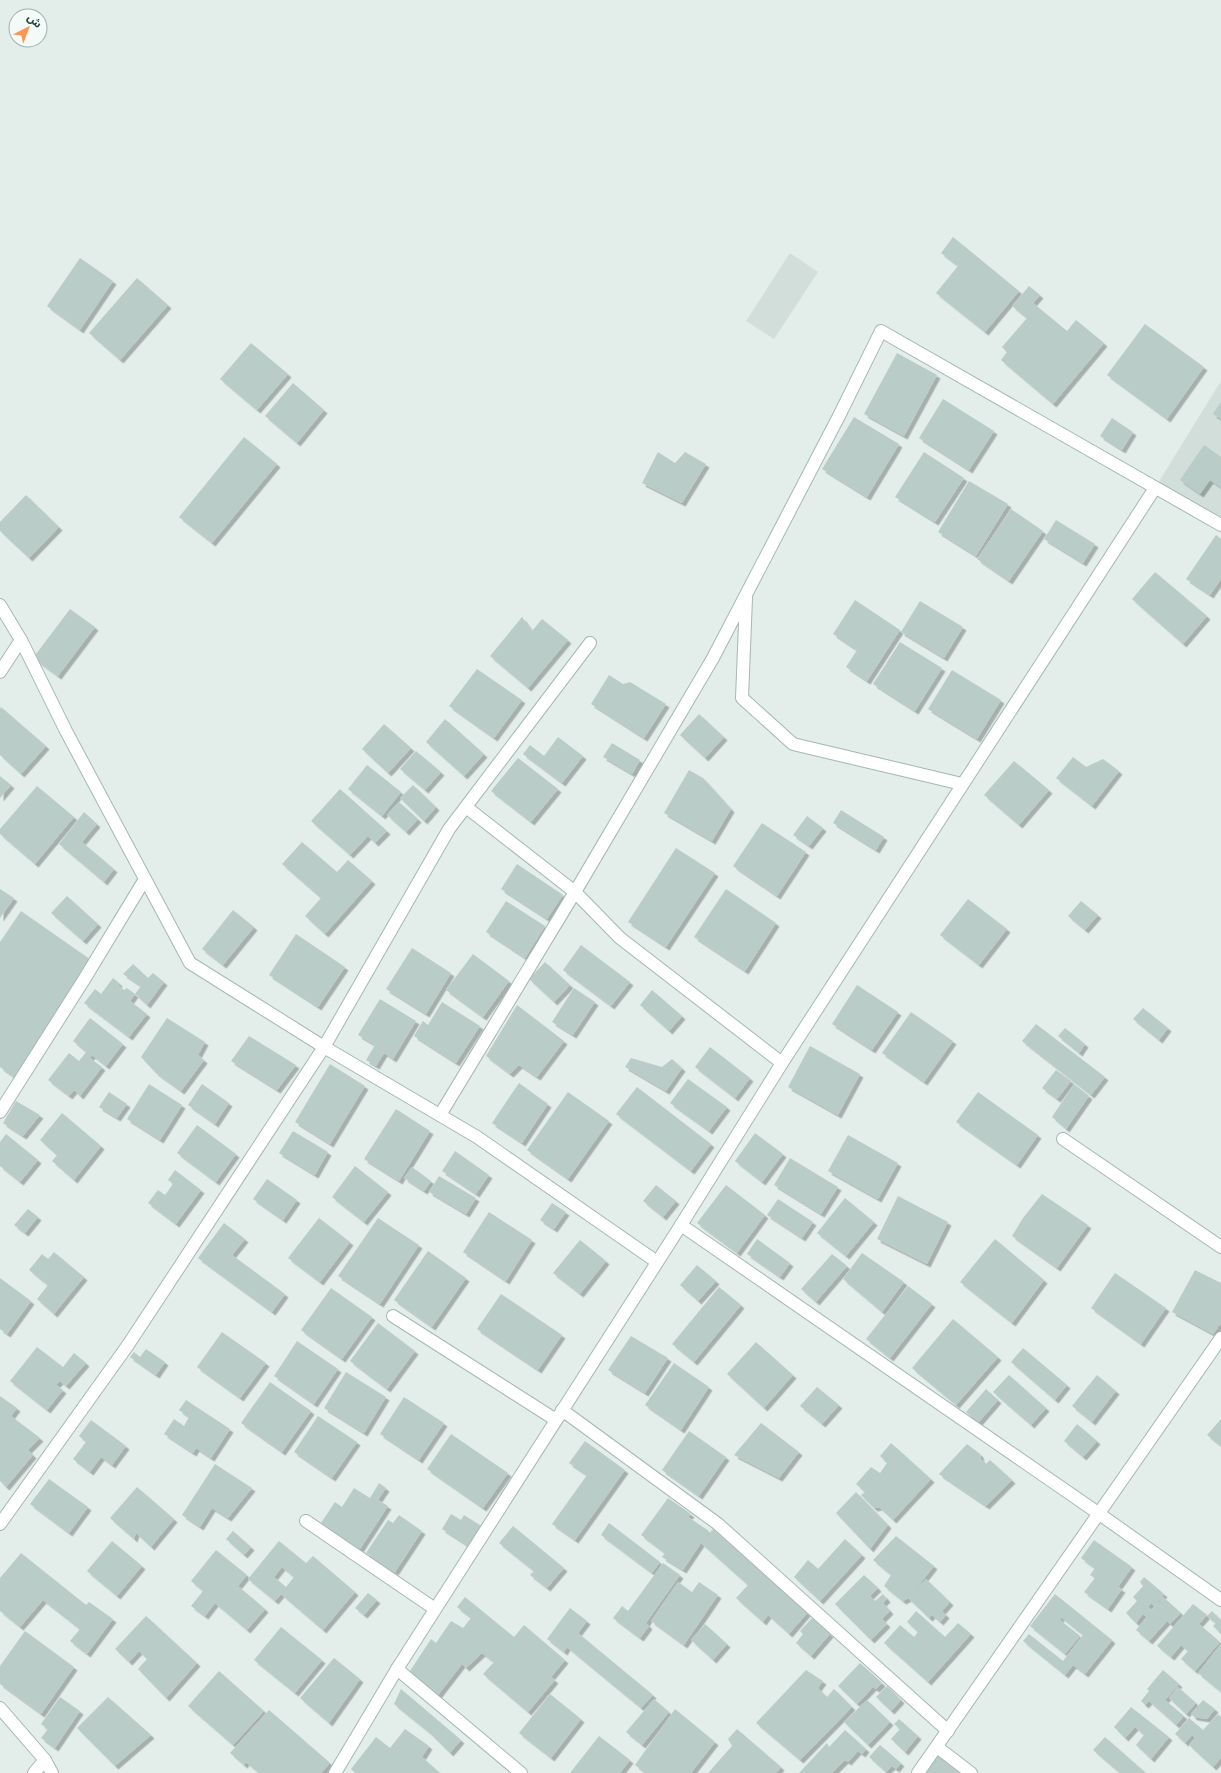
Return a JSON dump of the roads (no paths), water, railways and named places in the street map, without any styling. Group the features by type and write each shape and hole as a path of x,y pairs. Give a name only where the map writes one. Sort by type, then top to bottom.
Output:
{"street":[{"path":"440,1115 575,892 713,658 839,416 880,331 1221,525"},
{"path":"335,1773 397,1669 657,1262 782,1063 1154,488"},
{"path":"746,595 742,698 794,744 962,784"},
{"path":"0,604 21,640 66,731 144,880 190,963 324,1048 477,1137 657,1262"},
{"path":"0,672 21,640"},
{"path":"0,1524 128,1345 324,1048 449,829 590,642"},
{"path":"466,807 575,892 620,938 782,1063"},
{"path":"0,1112 85,978 144,880"},
{"path":"1063,1139 1221,1247"},
{"path":"681,1224 1221,1600"},
{"path":"393,1316 559,1415 718,1524 948,1731"},
{"path":"918,1773 1221,1338"},
{"path":"306,1521 435,1609"},
{"path":"397,1669 522,1773"},
{"path":"0,1708 45,1760 52,1773"},
{"path":"937,1747 971,1773"},
{"path":"34,1773 45,1760"}]}
